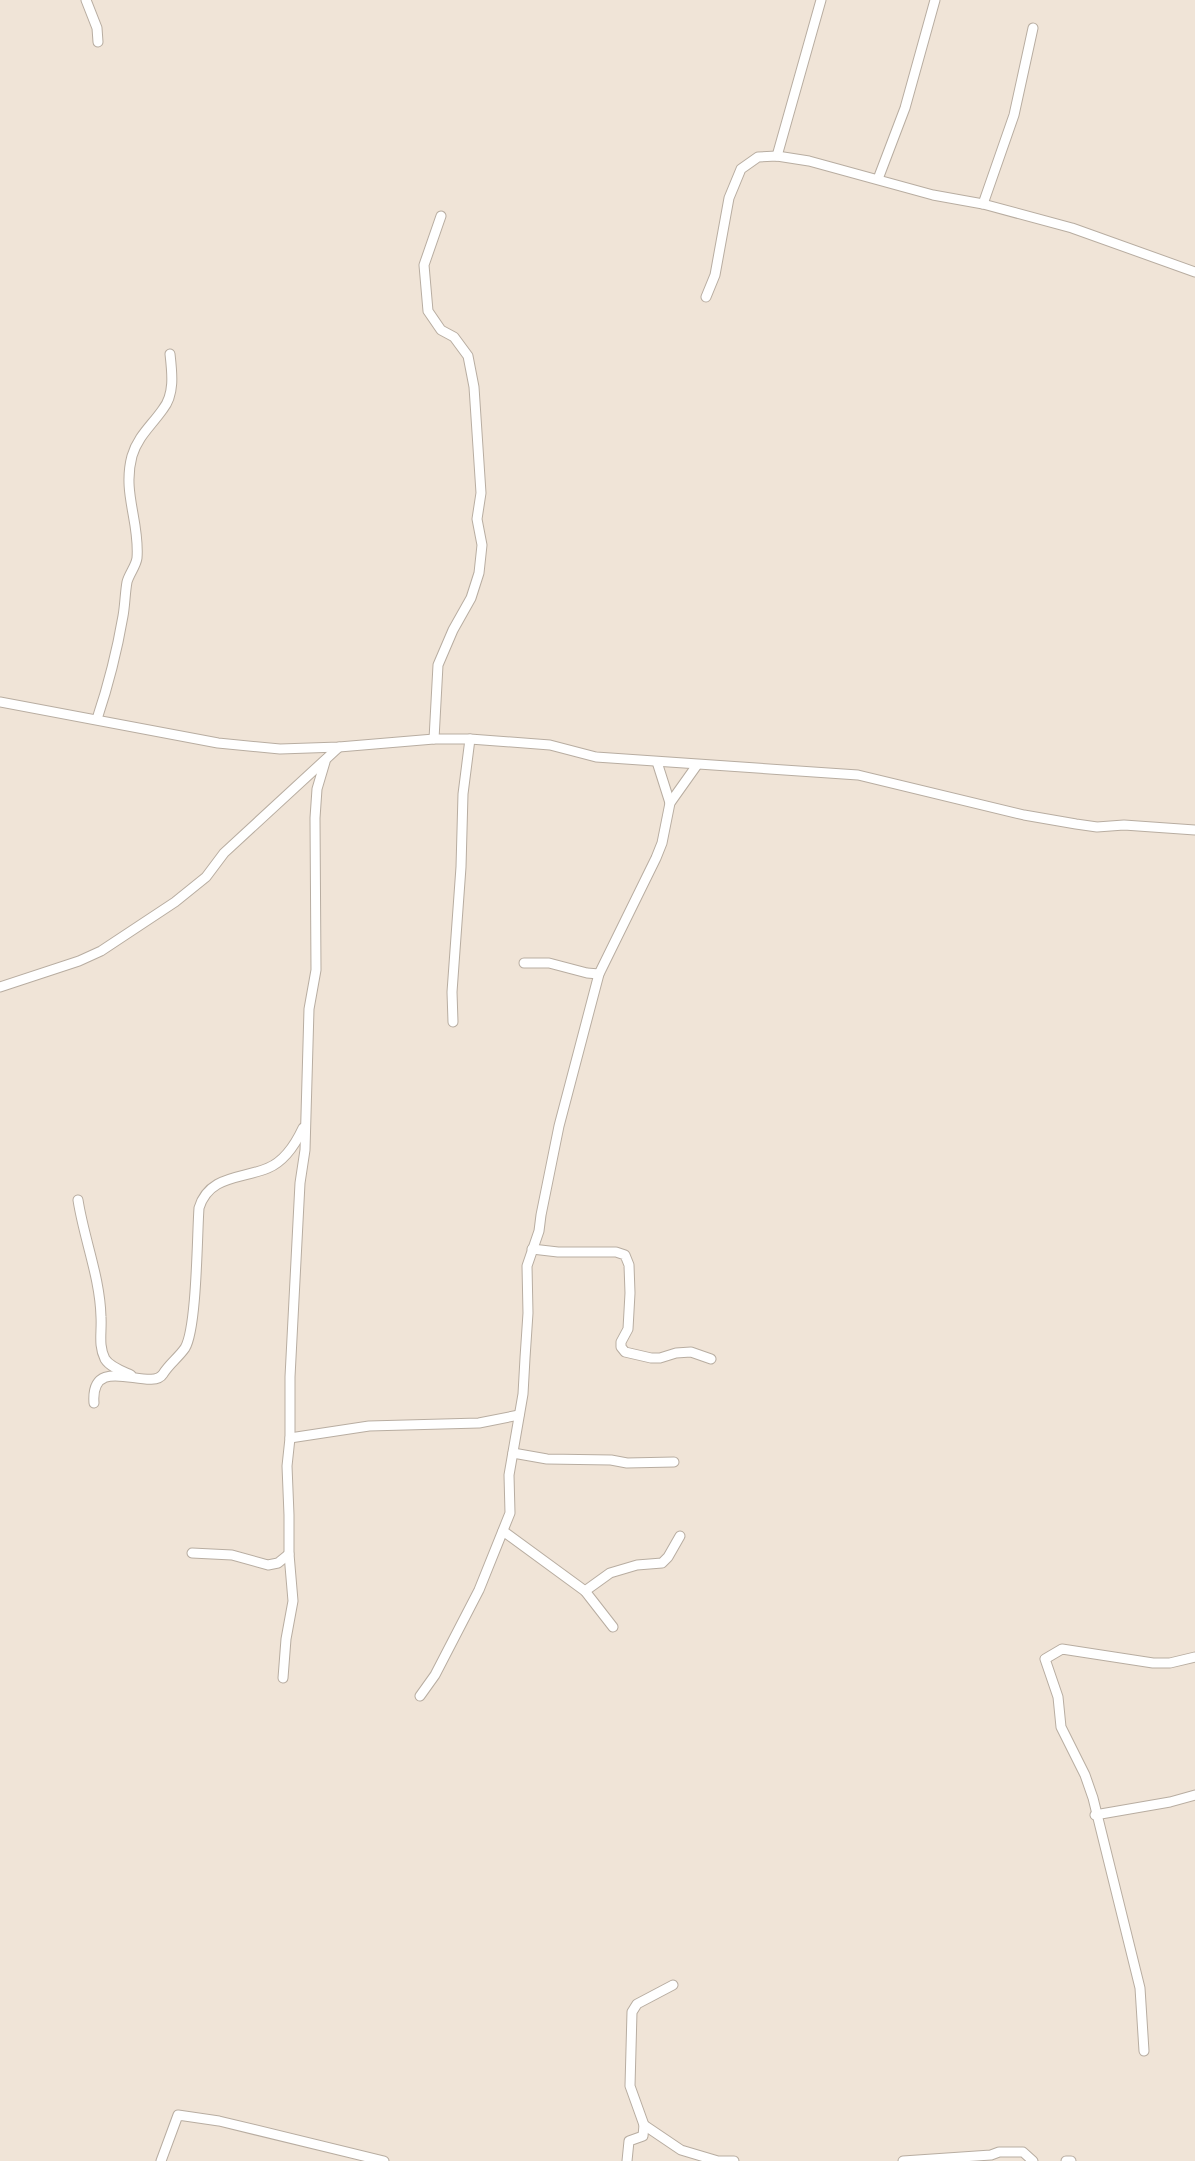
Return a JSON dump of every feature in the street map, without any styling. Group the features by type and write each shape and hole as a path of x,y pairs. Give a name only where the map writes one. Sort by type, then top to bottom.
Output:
{"street":[{"path":"86,0 97,28 98,42"},
{"path":"777,156 797,91 821,0"},
{"path":"878,179 905,108 934,0"},
{"path":"983,204 1014,115 1033,28"},
{"path":"706,297 715,275 729,198 741,169 758,157 777,156 809,161 933,195 983,204 1072,228 1195,272"},
{"path":"434,738 438,666 453,630 471,598 479,573 482,545 477,519 481,493 474,387 468,356 454,337 441,330 428,311 424,266 441,216"},
{"path":"97,719 108,688 123,617 128,582 137,559 136,534 129,499 128,471 135,445 150,424 165,408 173,382 170,354"},
{"path":"0,702 218,743 280,749 339,747 434,738 470,739 550,745 596,757 858,775 1024,815 1076,824 1097,827 1124,825 1195,830"},
{"path":"453,1022 452,992 461,868 462,802 470,739"},
{"path":"0,986 87,958 109,946 175,902 206,878 224,853 325,762 339,747"},
{"path":"283,1678 286,1639 293,1601 289,1554 290,1515 287,1466 290,1438 290,1377 300,1183 305,1150 304,1126 308,1080 309,1008 316,970 315,818 317,789 325,762"},
{"path":"658,762 670,803"},
{"path":"420,1696 436,1675 479,1590 510,1513 509,1475 520,1415 528,1313 526,1266 540,1231 541,1214 559,1126 599,974 656,858 662,842 670,803 697,765"},
{"path":"524,962 548,963 587,973 599,974"},
{"path":"78,1200 98,1290 101,1318 101,1348 106,1361 118,1370 138,1377 155,1380 161,1377 166,1367 185,1348 192,1314 199,1208 202,1195 225,1180 269,1168 296,1143 304,1126"},
{"path":"532,1249 558,1252 616,1252 625,1255 629,1266 630,1293 628,1329 621,1342 625,1352 651,1358 691,1352 711,1359"},
{"path":"94,1403 93,1392 98,1381 103,1378 138,1377"},
{"path":"290,1438 369,1426 479,1423 520,1415"},
{"path":"513,1453 547,1459 611,1460 627,1463 674,1462"},
{"path":"503,1531 585,1591 613,1627"},
{"path":"585,1591 600,1579 625,1568 662,1563 668,1557 680,1536"},
{"path":"192,1554 232,1555 268,1564 278,1564 289,1554"},
{"path":"1144,2051 1140,1988 1093,1798 1085,1775 1061,1726 1058,1696 1044,1659 1062,1649 1153,1663 1170,1663 1195,1657"},
{"path":"1096,1815 1170,1802 1195,1795"},
{"path":"627,2161 629,2141 643,2136 644,2125 630,2086 632,2012 637,2004 674,1985"},
{"path":"161,2161 178,2115 218,2121 384,2161"},
{"path":"644,2125 680,2150 718,2161 734,2161"},
{"path":"902,2161 991,2155 1000,2152 1023,2152 1033,2161"},
{"path":"1066,2161 1072,2161"}]}
